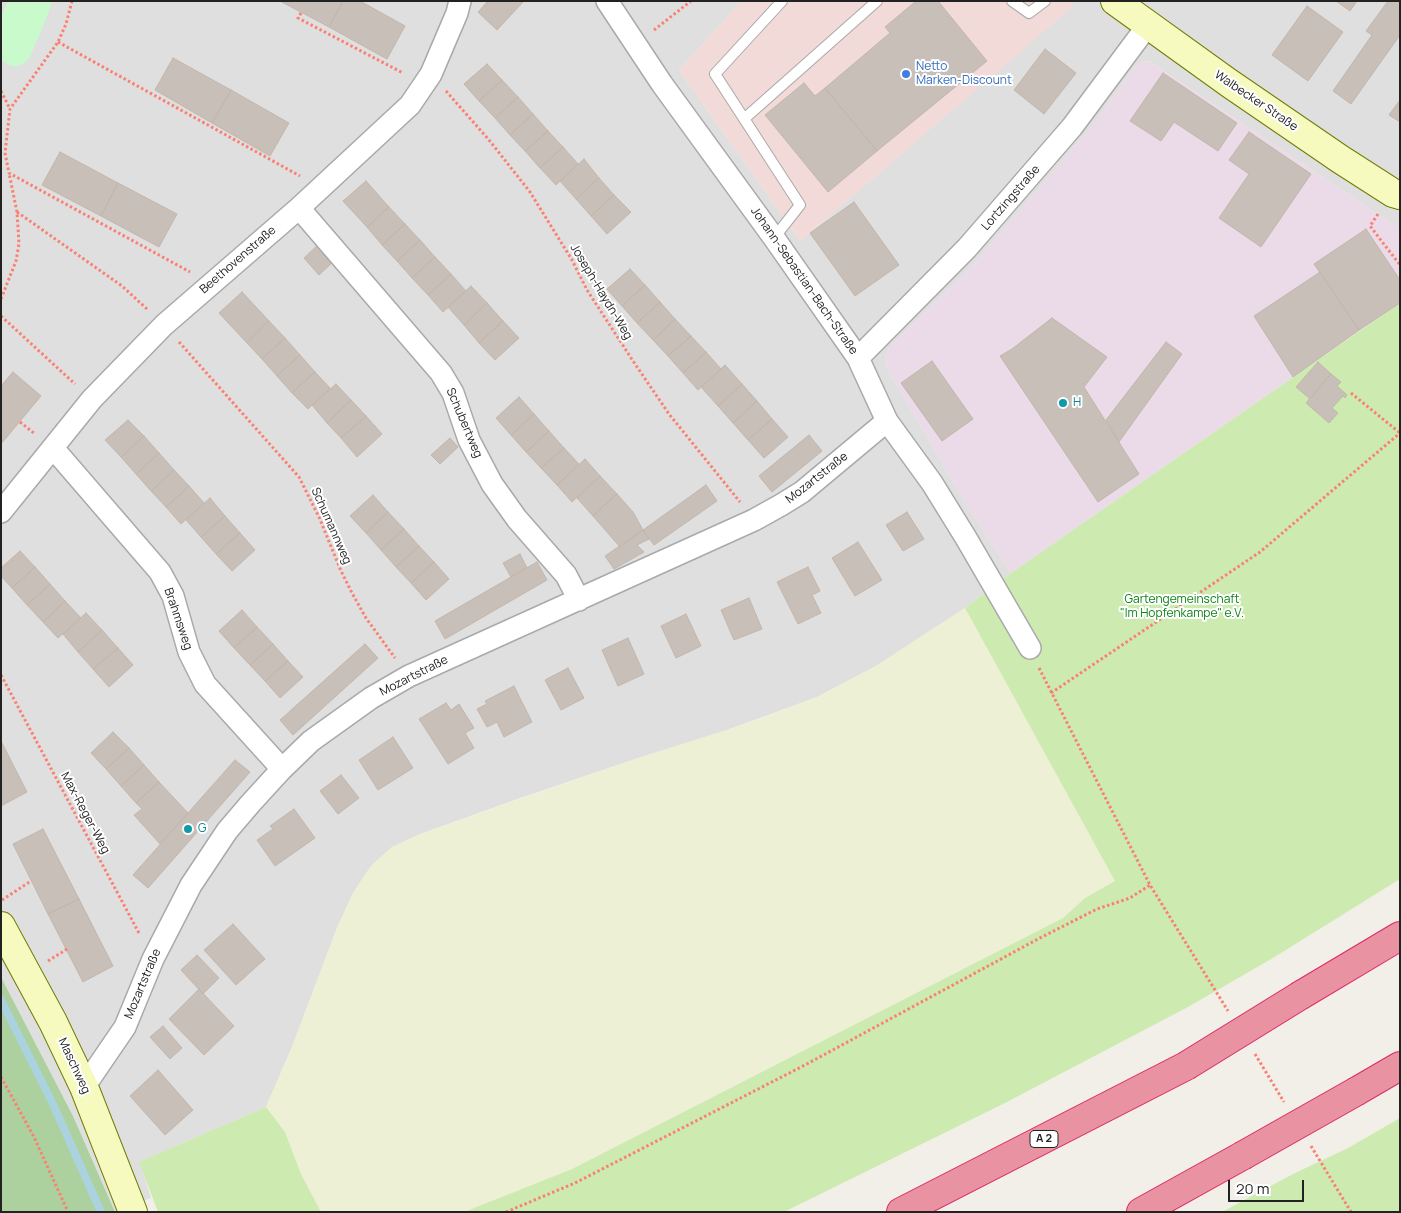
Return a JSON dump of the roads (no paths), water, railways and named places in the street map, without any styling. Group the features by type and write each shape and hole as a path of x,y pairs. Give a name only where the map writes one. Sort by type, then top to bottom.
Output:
{"highway":[{"name":"A 2","path":"901,1212 1186,1066 1400,936"},
{"path":"1141,1212 1400,1066"}],"main road":[{"name":"Walbecker Straße","path":"1115,1 1229,83 1396,194"},
{"name":"Maschweg","path":"1,926 53,1022 84,1088 133,1212"}],"street":[{"name":"Beethovenstraße","path":"1,512 92,399 164,325 299,208 410,105 427,79 460,1"},
{"name":"Johann-Sebastian-Bach-Straße","path":"608,1 668,91 858,358 887,421 932,483 1030,648"},
{"name":"Lortzingstraße","path":"858,358 967,248 1029,177 1072,127 1148,25"},
{"name":"Schubertweg","path":"299,208 441,372 453,393 469,440 492,484 517,519 566,575 579,600"},
{"name":"Mozartstraße","path":"84,1088 125,1027 153,959 191,885 208,858 228,831 282,769 311,741 371,698 410,676 754,520 802,492 887,421"},
{"name":"Brahmsweg","path":"53,448 160,572 173,596 189,652 205,684 282,769"}],"lane":[{"path":"774,238 800,204 715,74 782,1"},
{"path":"744,119 877,1"},
{"path":"1012,1 1029,13 1045,1"}],"waterway":[{"path":"1,1000 53,1104 101,1212"}],"place":[{"name":"Netto Marken-Discount","path":"906,74"},
{"name":"H","path":"1063,403"},
{"name":"G","path":"188,829"}],"park label":[{"name":"Gartengemeinschaft \"Im Hopfenkampe\" e.V.","path":"1182,607"}]}
